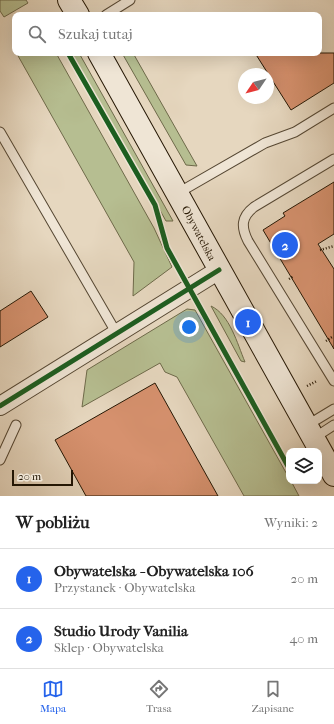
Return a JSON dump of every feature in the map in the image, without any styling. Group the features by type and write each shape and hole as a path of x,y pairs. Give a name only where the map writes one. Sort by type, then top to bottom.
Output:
{"main road":[{"name":"Obywatelska","path":"101,56 178,193 219,270 324,434 334,475"}],"street":[{"path":"0,406 219,270"}],"lane":[{"path":"111,12 130,0"},
{"path":"178,193 265,143 300,129 334,108"},
{"path":"0,132 117,334"},
{"path":"334,159 254,207 245,217 242,230 334,381"},
{"path":"324,434 334,409"},
{"path":"0,460 16,425"}],"path":[{"path":"320,250 334,246"}],"green space":[{"path":"0,0 26,0 28,3 4,17 0,11"},
{"path":"18,56 58,56 154,228 172,267 133,296 134,262"},
{"path":"74,56 81,56 173,221 166,221"},
{"path":"124,56 135,56 197,166 186,165"},
{"path":"211,306 218,310 228,323 236,338 245,362 241,361"},
{"path":"187,309 195,310 286,473 286,484 293,484 299,496 244,496 177,377 165,372 160,363 82,407 87,370"}],"building":[{"path":"322,53 334,53 334,83 291,110 274,83 274,68 264,68 257,56 322,56"},
{"path":"334,182 334,234 318,244 334,269 334,349 263,230 285,216 283,213"},
{"path":"31,291 48,317 0,347 0,311"},
{"path":"155,383 218,496 86,496 55,440"}],"cycle path":[{"path":"70,56 155,205 167,248 286,463"},
{"path":"0,406 219,270"}],"place":[{"name":"Studio Urody Vanilia","path":"285,245"},
{"name":"Obywatelska - Obywatelska 106","path":"248,322"}]}
